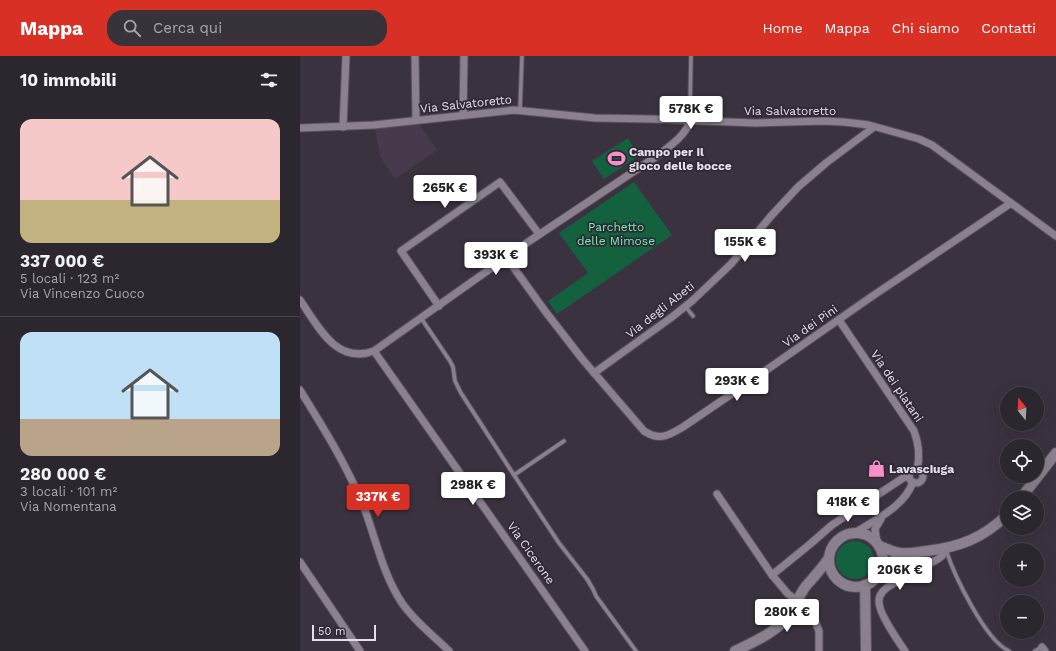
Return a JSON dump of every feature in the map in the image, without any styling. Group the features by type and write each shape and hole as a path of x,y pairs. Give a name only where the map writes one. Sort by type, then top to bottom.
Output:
{"main road":[{"path":"1027,491 1056,453"},
{"path":"912,553 888,563 871,582 858,587 843,584 832,573 829,566 830,551 833,545 837,540 849,534 863,534 871,537 878,544 899,553 912,553 946,549 976,537 1000,520"},
{"path":"878,544 883,562 881,570"},
{"path":"735,651 766,636 777,628 790,614 803,590 829,558"},
{"path":"810,581 824,578 837,579"},
{"path":"865,585 866,651"}],"street":[{"path":"343,127 346,56"},
{"path":"415,56 416,120"},
{"path":"463,115 464,56"},
{"name":"Via Salvatoretto","path":"300,128 343,127 511,110 582,117 756,123 837,121 857,123 918,139 932,145 1056,236"},
{"path":"300,300 318,327 335,346 345,352 355,354 374,351 539,234 665,149 683,133 691,120"},
{"name":"Via degli Abeti","path":"594,373 667,321 685,306 731,264 771,216 798,187 874,127"},
{"path":"439,306 402,251 500,182 539,234"},
{"name":"Via dei Pini","path":"506,258 544,311 594,373 644,431 652,436 660,437 673,433 683,427 1011,203"},
{"name":"Via dei platani","path":"839,320 914,431 918,443 919,456 917,470"},
{"name":"Via Cicerone","path":"374,351 585,651"},
{"path":"300,390 327,434 356,490 371,526 384,568 397,595 413,617 449,651"},
{"path":"772,574 810,545 832,525 903,478 911,479 919,482 922,479 921,472 917,470 912,471 911,479 905,497 882,517 856,533"},
{"path":"717,494 772,574 788,594 798,601 816,623 819,631 819,651"},
{"path":"878,544 875,529 882,517"},
{"path":"905,651 883,614 879,602 880,597 889,586 938,559 942,556 946,549"},
{"path":"300,562 360,651"}],"lane":[{"path":"520,110 522,56"},
{"path":"691,56 691,120"},
{"path":"685,306 693,316"},
{"path":"422,318 450,361 453,367 455,381 461,393 559,543 587,579 594,589 596,596 636,651"},
{"path":"514,475 564,441"},
{"path":"946,549 958,579 981,621 1000,645 1009,651"},
{"path":"1035,651 1044,649"}],"shaded area":[{"path":"419,124 437,150 395,179 380,156 375,129"}],"green space":[{"name":"Campo per il gioco delle bocce","path":"628,138 639,156 604,179 592,161"},
{"name":"Parchetto delle Mimose","path":"634,182 672,235 557,314 548,301 588,273 559,233"},
{"path":"851,541 859,541 866,544 871,549 874,560 871,571 866,576 859,579 851,579 844,576 839,571 836,564 836,556 839,549 844,544"}],"place":[{"name":"Campo per il gioco delle bocce","path":"616,159"},
{"name":"Lavasciuga","path":"876,469"}]}
